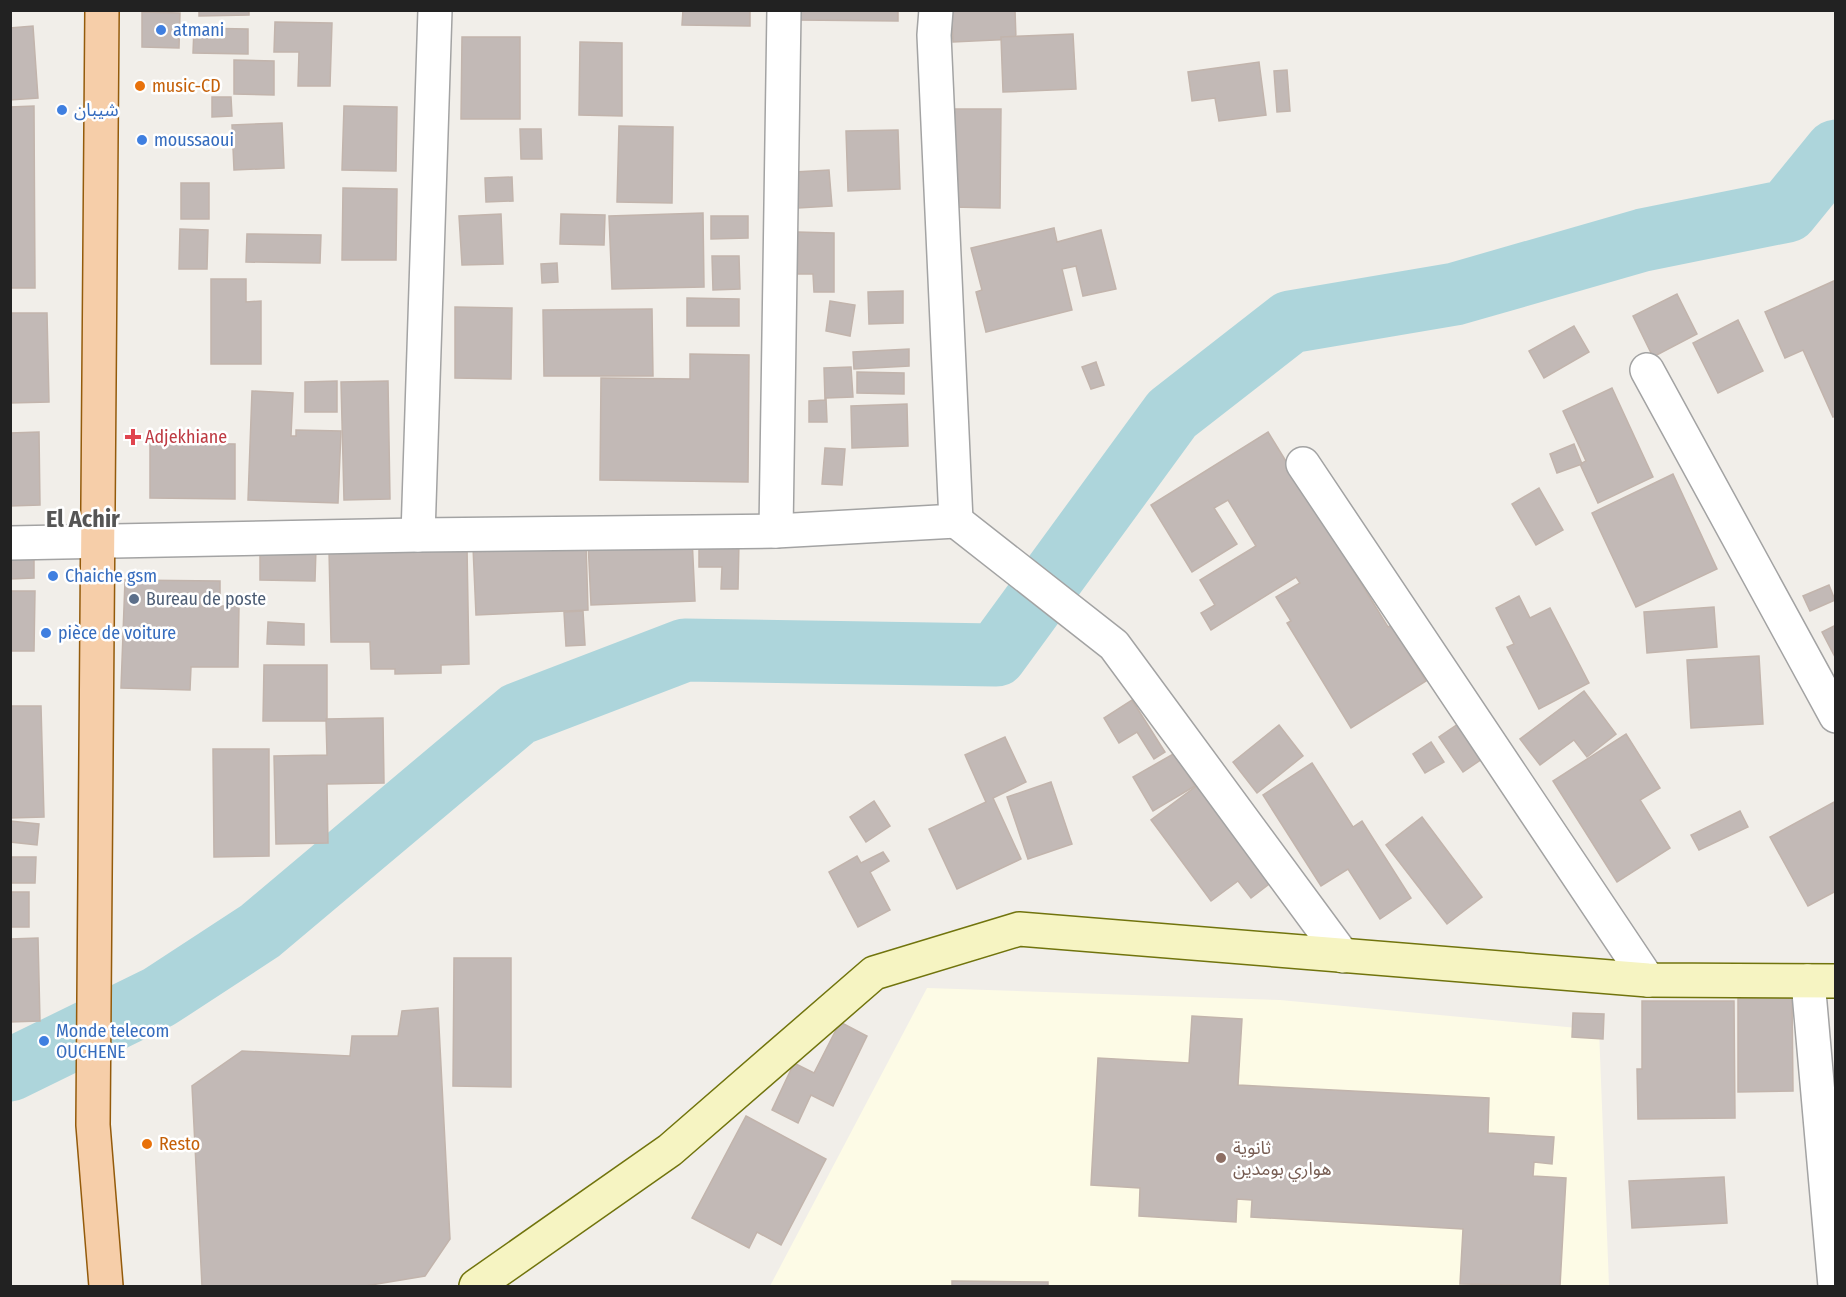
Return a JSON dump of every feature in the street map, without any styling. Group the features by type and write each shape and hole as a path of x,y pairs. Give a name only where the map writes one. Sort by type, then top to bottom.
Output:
{"main road":[{"path":"102,10 93,1125 106,1287"}],"street":[{"path":"418,535 435,10"},
{"path":"776,531 784,10"},
{"path":"936,10 934,36 956,521"},
{"path":"1647,370 1836,716"},
{"path":"1303,464 1648,980"},
{"path":"10,543 776,531 956,521 1114,645 1343,956"},
{"path":"476,1287 670,1150 874,973 1018,929 1648,980 1822,981 1835,1287"}],"shaded area":[{"name":"ثانوية هواري بومدين","path":"927,988 1280,1000 1599,1030 1609,1286 770,1286"}],"building":[{"path":"199,10 249,10 249,15 199,16"},
{"path":"683,10 750,10 750,26 682,25"},
{"path":"797,10 898,10 898,21 797,20"},
{"path":"951,10 1015,10 1016,39 953,42"},
{"name":"atmani","path":"142,12 180,13 179,48 142,47"},
{"path":"275,22 332,23 330,86 298,86 299,52 274,52"},
{"path":"33,26 38,98 10,100 10,28"},
{"path":"194,28 248,29 248,54 193,53"},
{"path":"1073,34 1076,89 1003,92 1001,37"},
{"path":"462,37 520,37 520,119 461,119"},
{"path":"580,42 622,43 622,116 579,115"},
{"path":"234,60 274,61 274,95 234,94"},
{"path":"1259,62 1266,115 1219,121 1215,98 1192,101 1188,72"},
{"path":"1287,70 1290,111 1277,112 1274,71"},
{"path":"212,97 231,97 232,116 212,117"},
{"path":"34,106 35,288 10,288 10,107"},
{"path":"344,106 397,107 396,171 342,170"},
{"path":"952,109 1001,109 1000,208 951,207"},
{"path":"282,123 284,168 234,170 232,125"},
{"path":"619,126 673,127 672,203 617,202"},
{"path":"520,129 541,129 542,159 521,159"},
{"path":"898,130 900,189 848,191 846,131"},
{"path":"829,170 832,206 798,208 795,172"},
{"path":"512,177 513,201 486,202 485,178"},
{"path":"181,183 209,183 209,219 181,219"},
{"path":"343,188 397,189 396,260 342,260"},
{"path":"703,213 704,287 612,289 609,216"},
{"path":"501,214 503,264 462,265 459,216"},
{"path":"561,214 605,215 604,245 560,244"},
{"path":"711,216 748,216 748,238 711,239"},
{"path":"1054,228 1057,242 1101,230 1116,289 1083,296 1076,266 1062,269 1072,310 986,332 976,292 982,290 971,248"},
{"path":"180,229 208,230 207,269 179,269"},
{"path":"797,232 834,233 834,292 814,292 813,274 797,274"},
{"path":"247,234 321,235 320,263 246,262"},
{"path":"712,256 739,256 740,289 713,290"},
{"path":"557,263 558,282 542,283 541,264"},
{"path":"211,279 246,279 246,302 261,301 261,364 211,364"},
{"path":"1836,280 1836,416 1833,417 1803,350 1785,358 1765,312"},
{"path":"903,291 903,323 869,324 868,292"},
{"path":"1677,294 1697,334 1653,357 1633,316"},
{"path":"687,298 739,299 739,326 687,326"},
{"path":"830,301 855,305 850,336 826,331"},
{"path":"455,307 512,308 511,379 455,378"},
{"path":"652,309 653,376 544,376 543,310"},
{"path":"10,313 47,313 49,402 10,403"},
{"path":"1738,320 1763,371 1718,393 1693,343"},
{"path":"1574,326 1589,352 1544,378 1529,351"},
{"path":"909,349 909,366 854,369 853,352"},
{"path":"690,354 749,355 748,482 600,480 601,378 690,379"},
{"path":"1096,362 1104,385 1091,389 1082,367"},
{"path":"851,367 853,397 826,398 827,422 809,422 809,401 825,400 824,368"},
{"path":"857,372 904,373 904,394 857,393"},
{"path":"337,381 337,412 305,412 305,382"},
{"path":"388,381 390,499 344,500 341,382"},
{"path":"1612,388 1653,477 1598,503 1580,464 1586,461 1563,411"},
{"path":"252,391 293,393 291,436 296,436 296,430 341,431 338,503 248,500"},
{"path":"907,404 908,446 852,448 851,406"},
{"path":"39,432 40,505 10,506 10,433"},
{"path":"1268,432 1388,627 1391,625 1426,681 1351,728 1287,623 1291,621 1276,597 1300,583 1296,577 1211,630 1201,613 1215,605 1200,580 1256,546 1228,500 1214,508 1237,544 1192,572 1151,505"},
{"path":"150,443 235,444 235,499 150,498"},
{"path":"1574,444 1582,464 1557,473 1550,454"},
{"path":"825,448 845,449 842,485 822,484"},
{"path":"1673,474 1717,569 1636,607 1592,513"},
{"path":"1539,488 1563,530 1536,545 1512,504"},
{"path":"692,537 695,601 591,605 588,541"},
{"path":"699,541 739,542 738,589 721,589 722,567 699,567"},
{"path":"586,542 588,610 476,615 473,547"},
{"path":"260,547 316,548 315,581 260,580"},
{"path":"467,547 469,664 441,665 441,673 395,674 395,669 371,669 370,642 331,642 329,550"},
{"path":"10,559 34,559 34,578 10,579"},
{"path":"125,580 220,581 220,606 239,606 238,667 191,667 190,690 121,688"},
{"path":"1829,585 1835,600 1810,611 1803,596"},
{"path":"10,591 35,591 34,651 10,651"},
{"path":"1519,596 1530,618 1550,608 1589,683 1539,709 1507,647 1514,644 1496,608"},
{"path":"1714,607 1717,647 1647,653 1644,612"},
{"path":"583,611 585,645 566,646 564,612"},
{"path":"268,622 304,624 304,645 267,644"},
{"path":"1836,625 1836,659 1822,632"},
{"path":"1759,656 1763,724 1691,728 1687,660"},
{"path":"264,665 327,665 327,721 263,721"},
{"path":"1584,691 1616,734 1587,757 1574,740 1540,765 1520,739"},
{"path":"1132,700 1165,752 1154,759 1137,732 1119,743 1104,718"},
{"path":"10,706 41,706 44,817 10,818"},
{"path":"383,718 384,783 327,784 328,843 276,844 274,756 327,755 326,719"},
{"path":"1458,724 1482,759 1463,772 1439,737"},
{"path":"1279,725 1303,756 1257,793 1233,762"},
{"path":"1626,734 1660,788 1640,800 1670,848 1617,882 1553,781"},
{"path":"1005,737 1026,782 993,798 1021,859 957,889 929,829 986,802 965,755"},
{"path":"1431,742 1444,762 1425,773 1413,754"},
{"path":"213,749 269,749 269,856 214,857"},
{"path":"1175,753 1195,786 1153,811 1133,777"},
{"path":"1312,763 1353,827 1362,821 1411,898 1380,919 1348,869 1321,886 1263,795"},
{"path":"1203,781 1277,878 1251,898 1238,881 1211,901 1151,820"},
{"path":"1051,782 1072,844 1028,859 1007,797"},
{"path":"874,801 890,826 866,842 850,817"},
{"path":"1836,801 1836,891 1808,906 1770,837"},
{"path":"1740,811 1748,827 1699,850 1691,835"},
{"path":"1422,817 1482,897 1447,924 1386,845"},
{"path":"10,821 39,824 37,845 10,842"},
{"path":"883,852 889,861 870,872 890,910 858,927 829,872 857,856 861,863"},
{"path":"10,857 36,857 35,883 10,883"},
{"path":"10,892 29,892 29,927 10,927"},
{"path":"38,938 40,1021 10,1022 10,939"},
{"path":"454,958 511,958 511,1087 453,1086"},
{"path":"1738,998 1792,998 1793,1091 1738,1092"},
{"path":"1642,1001 1734,1001 1735,1118 1638,1119 1637,1069 1642,1069"},
{"path":"438,1008 450,1239 425,1276 365,1286 202,1286 192,1086 242,1051 350,1056 352,1036 398,1036 402,1011"},
{"path":"1573,1013 1604,1014 1603,1039 1572,1037"},
{"path":"1192,1016 1242,1019 1238,1085 1489,1098 1488,1133 1554,1137 1552,1164 1534,1162 1533,1176 1566,1178 1560,1286 1460,1284 1463,1229 1251,1217 1252,1200 1237,1199 1236,1222 1139,1216 1140,1188 1091,1185 1098,1058 1189,1063"},
{"path":"840,1022 867,1036 833,1106 811,1095 798,1123 772,1110 794,1063 814,1073"},
{"path":"746,1116 826,1159 781,1245 757,1232 749,1248 692,1218"},
{"path":"1724,1177 1727,1223 1632,1228 1629,1181"},
{"path":"952,1281 1048,1282 1048,1286 952,1286"}],"waterway":[{"path":"10,1070 159,997 260,931 518,714 685,650 996,655 1172,414 1290,322 1455,294 1643,240 1787,211 1836,151"}],"place":[{"name":"atmani","path":"161,30"},
{"name":"music-CD","path":"140,86"},
{"name":"شيبان","path":"62,110"},
{"name":"moussaoui","path":"142,140"},
{"name":"Adjekhiane","path":"133,437"},
{"name":"Chaiche gsm","path":"53,576"},
{"name":"Bureau de poste","path":"134,599"},
{"name":"pièce de voiture","path":"46,633"},
{"name":"Monde telecom OUCHENE","path":"44,1041"},
{"name":"Resto","path":"147,1144"},
{"name":"ثانوية هواري بومدين","path":"1221,1158"}],"district":[{"name":"El Achir","path":"83,519"}]}
